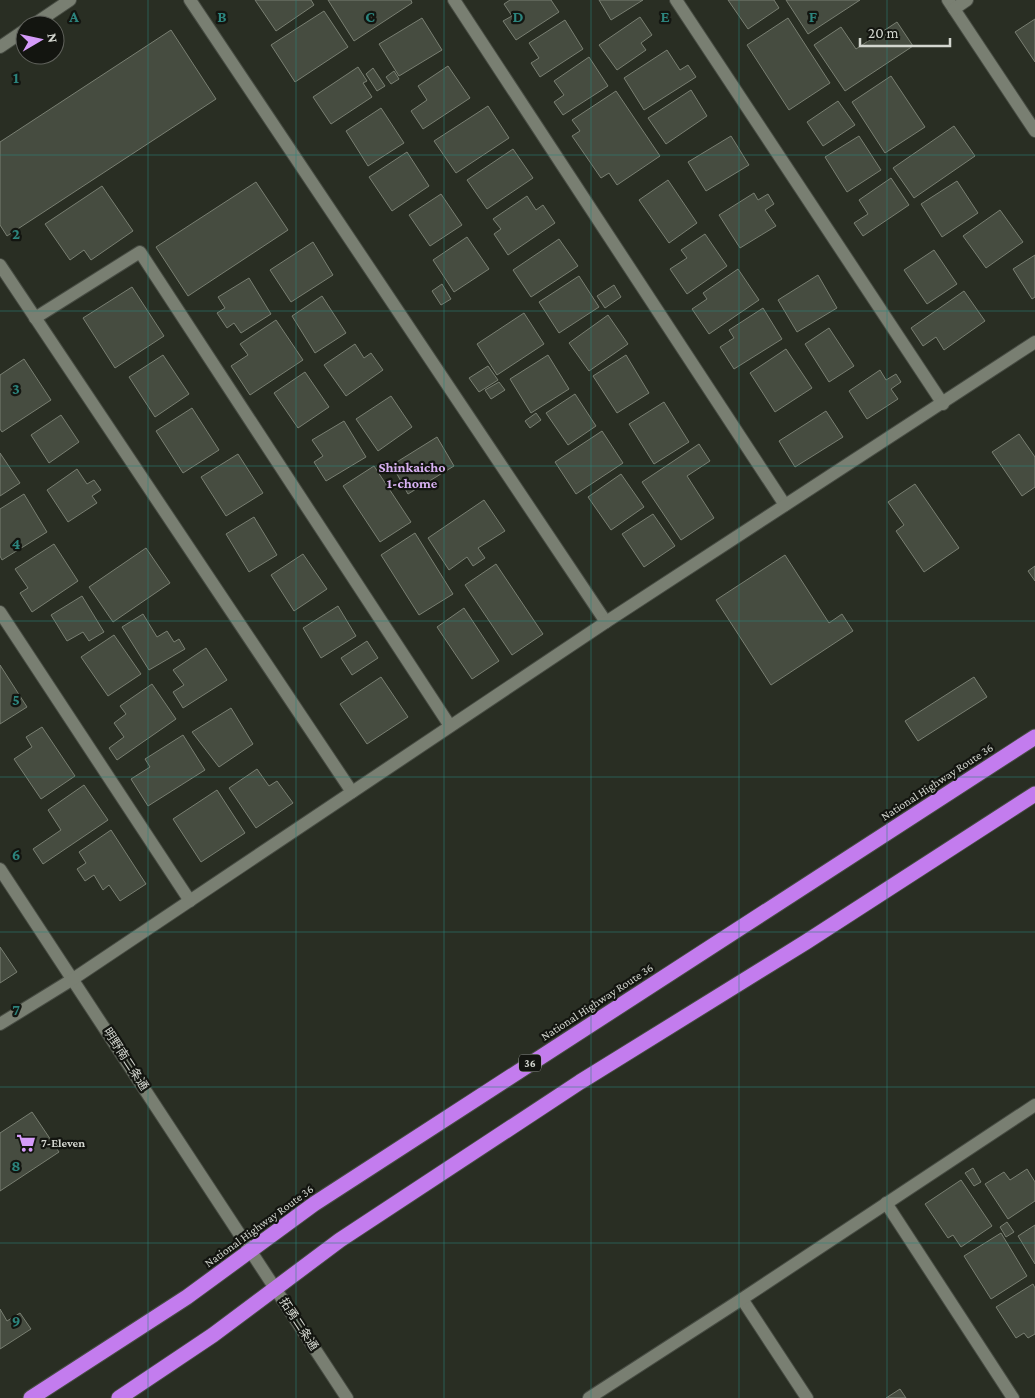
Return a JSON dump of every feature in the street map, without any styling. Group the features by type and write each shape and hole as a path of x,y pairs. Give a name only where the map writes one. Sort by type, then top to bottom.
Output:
{"highway":[{"name":"National Highway Route 36","path":"31,1398 187,1297 314,1204 1035,737"},
{"path":"119,1398 213,1335 275,1287 348,1235 580,1082 806,942 1035,794"}],"street":[{"path":"48,15 70,0"},
{"path":"190,0 606,622"},
{"path":"454,0 785,505"},
{"path":"676,0 943,404"},
{"path":"967,0 951,4 1035,131"},
{"path":"0,47 15,37"},
{"path":"35,318 140,252 450,726"},
{"path":"0,265 352,792"},
{"path":"0,1024 73,979 190,902 606,622 943,404 1035,342"},
{"path":"0,612 190,902"},
{"name":"明野南二条通","path":"0,869 252,1250"},
{"path":"595,1396 886,1203 1033,1111"},
{"path":"886,1203 1013,1398"},
{"name":"拓勇二条通","path":"252,1250 347,1398"},
{"path":"742,1299 808,1398"}],"building":[{"path":"255,0 311,0 314,5 276,31"},
{"path":"328,0 411,0 412,3 354,41"},
{"path":"510,0 551,0 559,12 516,40 503,21 512,16 504,4"},
{"path":"599,0 643,0 611,20"},
{"path":"728,0 774,0 779,8 748,29"},
{"path":"786,0 860,0 808,34"},
{"path":"324,11 348,47 295,82 271,45"},
{"path":"640,17 652,35 641,43 646,50 617,70 599,45"},
{"path":"422,18 442,50 399,76 379,44"},
{"path":"788,18 830,83 789,110 747,45"},
{"path":"1035,19 1035,62 1015,32"},
{"path":"565,20 583,49 540,77 531,63 539,58 529,43"},
{"path":"897,22 913,46 845,91 814,45 841,27 856,49"},
{"path":"171,30 216,99 7,236 0,225 0,142"},
{"path":"667,50 680,70 688,65 696,77 644,110 624,78"},
{"path":"589,57 608,86 563,115 554,102 564,95 554,81"},
{"path":"448,66 470,98 423,129 411,111 427,100 418,86"},
{"path":"358,67 367,81 363,83 372,97 331,124 313,97"},
{"path":"373,68 385,86 377,91 366,74"},
{"path":"394,71 399,79 391,84 386,77"},
{"path":"891,76 925,127 885,153 852,102"},
{"path":"691,90 707,116 666,144 648,118"},
{"path":"616,91 660,156 617,185 609,173 601,178 572,136 580,131 572,120"},
{"path":"838,101 855,125 823,146 807,122"},
{"path":"488,106 509,138 456,173 434,141"},
{"path":"381,108 404,143 368,166 346,131"},
{"path":"954,126 975,156 914,198 893,168"},
{"path":"731,136 749,165 706,191 688,162"},
{"path":"859,136 881,170 847,192 825,157"},
{"path":"513,149 533,178 487,209 467,180"},
{"path":"407,152 429,186 392,211 369,177"},
{"path":"891,178 909,205 863,236 854,223 868,214 859,200"},
{"path":"668,180 697,223 669,243 639,200"},
{"path":"957,181 978,213 942,237 921,204"},
{"path":"256,182 288,230 188,296 156,247"},
{"path":"102,186 133,231 91,260 84,250 70,260 45,224"},
{"path":"754,193 758,200 768,194 774,204 765,210 776,226 740,248 719,215"},
{"path":"441,194 462,225 430,246 409,215"},
{"path":"527,196 536,210 543,205 555,223 508,255 494,234 501,229 493,219"},
{"path":"1000,210 1023,242 986,268 963,236"},
{"path":"705,234 727,266 687,294 670,269 687,258 681,250"},
{"path":"467,237 489,269 454,292 433,260"},
{"path":"559,239 578,266 531,297 513,270"},
{"path":"313,242 333,275 291,302 270,270"},
{"path":"934,250 957,284 927,304 904,270"},
{"path":"1035,255 1035,297 1032,299 1013,269"},
{"path":"738,269 759,300 709,334 692,309 707,299 703,293"},
{"path":"818,275 837,308 797,332 778,300"},
{"path":"579,276 599,307 559,333 539,302"},
{"path":"249,278 271,314 241,333 234,323 227,328 217,313 225,308 218,297"},
{"path":"442,284 451,299 441,305 432,291"},
{"path":"614,285 621,297 605,308 597,296"},
{"path":"132,287 164,336 115,368 83,318"},
{"path":"964,291 985,321 944,350 936,337 923,346 911,328"},
{"path":"322,296 346,333 315,353 292,316"},
{"path":"763,308 782,339 734,369 720,347 734,338 729,330"},
{"path":"524,313 544,344 497,375 477,344"},
{"path":"608,315 628,344 589,371 569,343"},
{"path":"276,320 303,360 250,395 231,366 248,355 240,344"},
{"path":"829,328 854,366 829,382 805,344"},
{"path":"355,344 364,358 371,353 383,370 346,396 324,365"},
{"path":"786,349 812,388 775,412 750,373"},
{"path":"163,355 189,394 155,417 129,377"},
{"path":"548,355 569,389 531,413 510,379"},
{"path":"626,355 649,393 617,413 593,376"},
{"path":"24,359 51,400 2,432 0,429 0,375"},
{"path":"488,366 498,380 479,392 469,378"},
{"path":"880,370 886,380 896,374 901,382 891,389 898,399 867,419 849,391"},
{"path":"305,372 329,407 298,428 274,393"},
{"path":"499,382 505,390 491,399 485,390"},
{"path":"575,394 596,426 568,445 546,413"},
{"path":"391,396 412,427 378,451 356,419"},
{"path":"664,402 689,442 654,464 629,424"},
{"path":"192,408 219,450 183,473 156,431"},
{"path":"826,411 843,437 795,467 779,441"},
{"path":"536,413 541,420 530,428 525,421"},
{"path":"61,415 79,442 49,463 31,435"},
{"path":"344,421 366,457 326,481 314,462 323,456 312,440"},
{"path":"602,431 623,463 576,494 555,462"},
{"path":"1019,434 1035,457 1035,487 1022,496 992,452"},
{"path":"437,437 454,466 408,494 392,465"},
{"path":"699,444 710,461 687,476 714,518 681,540 642,482"},
{"path":"0,453 20,483 0,496"},
{"path":"238,454 263,493 226,516 201,477"},
{"path":"374,466 411,522 380,542 343,486"},
{"path":"77,469 87,484 94,480 101,490 92,496 97,503 68,522 47,490"},
{"path":"621,474 644,507 611,530 588,497"},
{"path":"915,484 959,548 924,572 896,531 904,525 888,502"},
{"path":"24,494 47,532 2,560 0,556 0,509"},
{"path":"484,500 505,531 478,548 485,558 473,566 467,557 449,570 428,538"},
{"path":"653,514 675,546 644,567 622,534"},
{"path":"254,517 277,555 249,572 226,534"},
{"path":"415,533 453,594 419,615 381,555"},
{"path":"54,544 78,581 32,612 20,593 28,588 15,569"},
{"path":"146,548 170,583 113,622 89,587"},
{"path":"303,554 327,589 294,611 271,575"},
{"path":"785,555 829,623 842,614 853,631 771,685 716,600"},
{"path":"496,564 543,634 512,655 465,585"},
{"path":"1035,566 1035,581 1028,571"},
{"path":"82,596 104,632 89,641 83,632 67,641 51,615"},
{"path":"338,606 356,636 321,658 303,628"},
{"path":"464,608 499,661 472,679 437,627"},
{"path":"143,614 157,637 167,631 174,642 179,639 185,649 149,670 122,627"},
{"path":"114,635 141,674 108,696 81,657"},
{"path":"367,641 378,658 352,675 341,658"},
{"path":"206,648 227,680 183,708 173,692 184,685 173,670"},
{"path":"0,665 27,707 0,724"},
{"path":"381,677 408,717 367,744 340,704"},
{"path":"974,677 987,697 918,741 905,721"},
{"path":"152,684 176,719 117,760 109,748 124,737 114,723 126,714 120,706"},
{"path":"231,708 253,744 219,767 192,732"},
{"path":"42,727 75,776 41,799 14,759 32,747 26,737"},
{"path":"183,735 205,770 148,806 131,779 150,767 145,759"},
{"path":"257,769 269,786 277,781 293,803 256,828 229,788"},
{"path":"84,785 108,820 43,864 33,849 61,830 48,810"},
{"path":"217,790 245,833 201,862 173,819"},
{"path":"111,830 146,884 120,901 109,885 103,890 94,875 85,881 77,869 86,863 79,852"},
{"path":"0,947 17,972 0,983"},
{"name":"7-Eleven","path":"32,1112 59,1152 0,1191 0,1133"},
{"path":"973,1168 981,1182 974,1186 965,1173"},
{"path":"1027,1169 1035,1182 1035,1201 1008,1219 985,1184 1004,1172 1010,1180"},
{"path":"961,1180 992,1226 961,1247 953,1235 948,1238 925,1204"},
{"path":"1007,1222 1014,1232 1006,1237 1000,1227"},
{"path":"1035,1225 1035,1264 1018,1236"},
{"path":"1001,1233 1027,1276 991,1299 964,1256"},
{"path":"1033,1284 1035,1288 1035,1334 1028,1338 1024,1333 1016,1338 996,1307"},
{"path":"0,1309 7,1321 20,1313 31,1329 0,1349"},
{"path":"900,1389 906,1398 886,1398"}],"place":[{"name":"7-Eleven","path":"26,1143"}],"district":[{"name":"Shinkaicho 1-chome","path":"412,476"}]}
